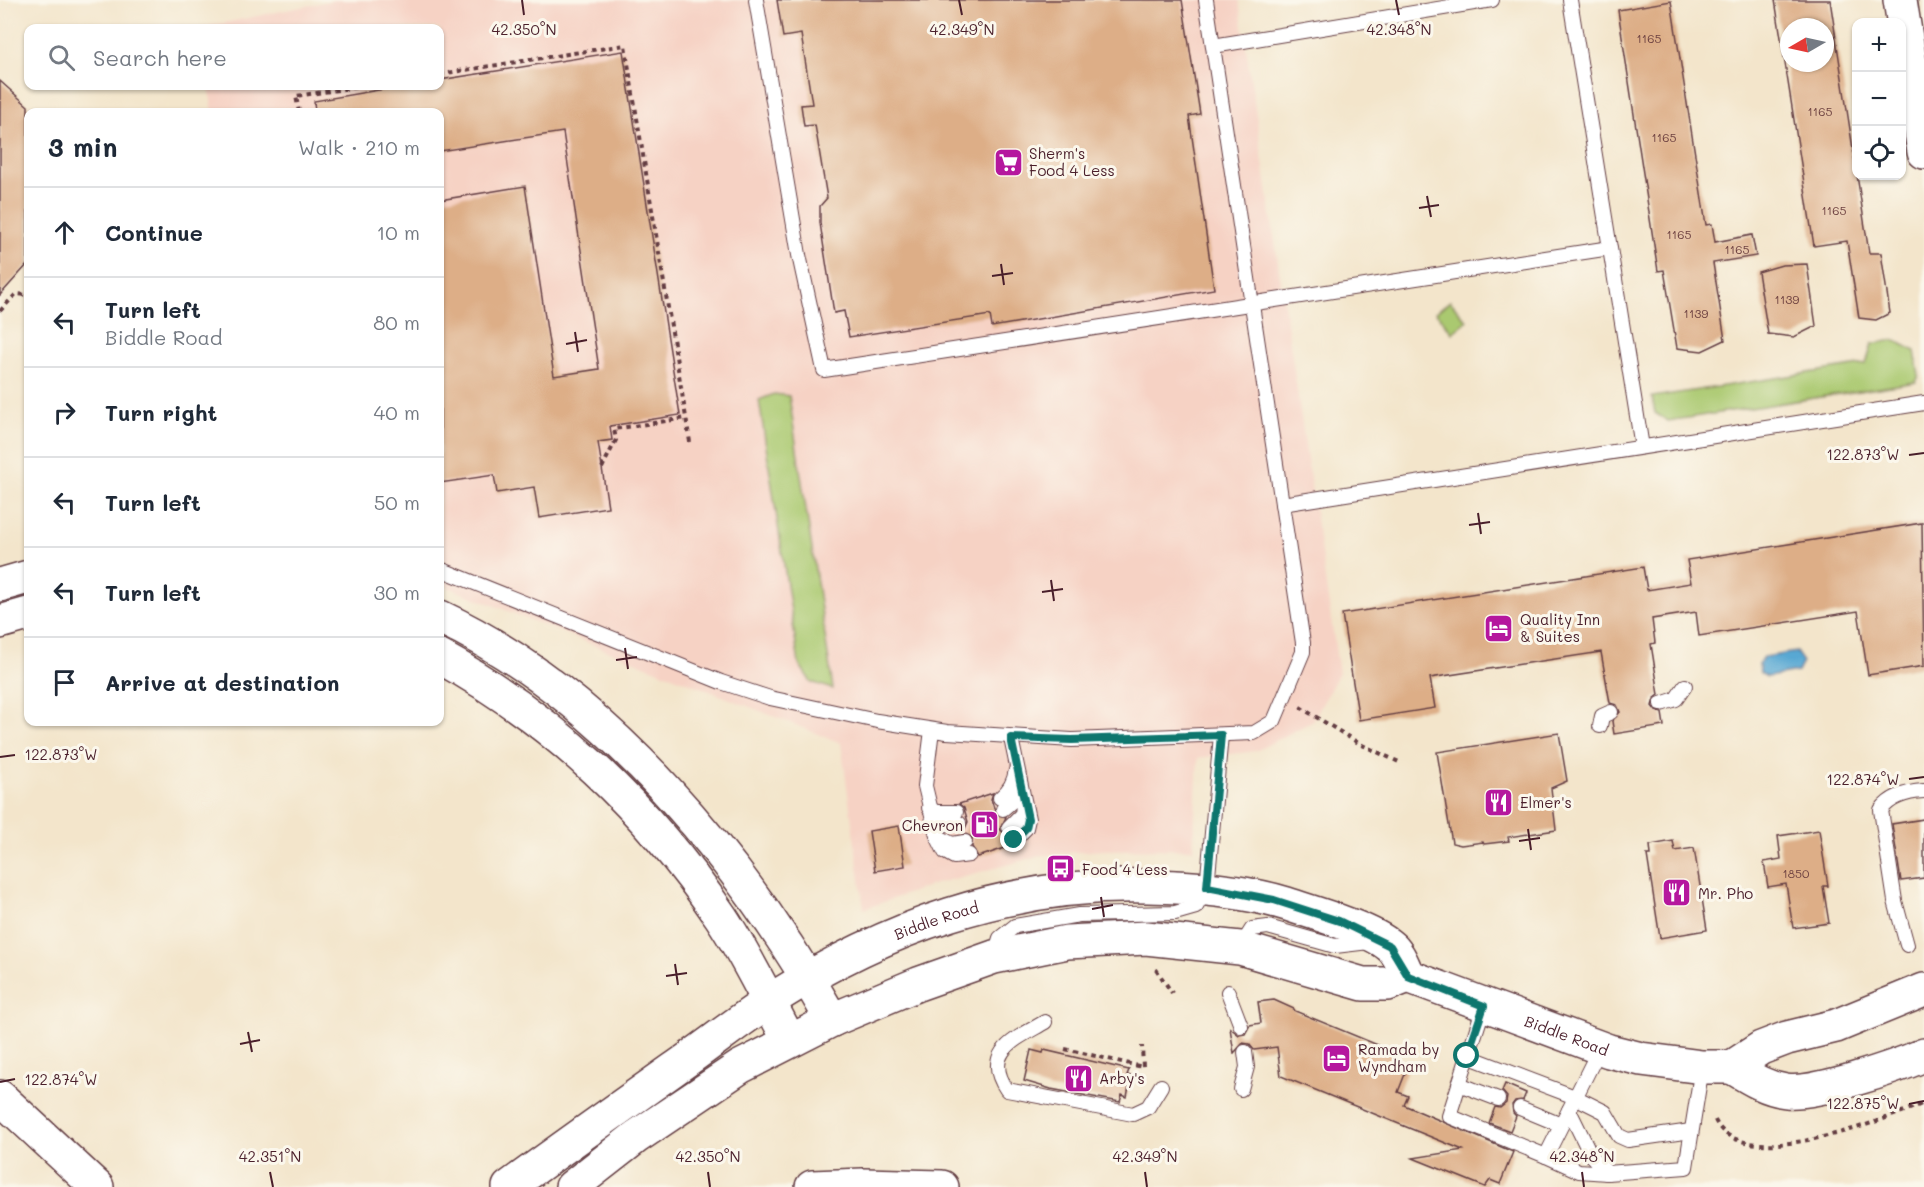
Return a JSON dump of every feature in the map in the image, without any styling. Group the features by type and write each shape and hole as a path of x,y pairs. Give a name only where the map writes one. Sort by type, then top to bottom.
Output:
{"main road":[{"path":"1900,0 1916,55 1924,152"},
{"path":"0,585 24,578"},
{"path":"0,622 24,615"},
{"path":"444,619 479,637 555,688 637,761 721,856 783,936 832,1020"},
{"path":"444,659 484,681 528,711 560,737 628,800 721,917 789,1040"},
{"name":"Biddle Road","path":"509,1187 769,1002 852,953 902,931 1001,899 1093,887 1207,887 1274,900 1339,921 1380,940 1390,946 1408,976 1484,1006 1600,1048 1641,1059 1717,1067 1759,1084 1789,1092 1859,1078 1924,1055"},
{"path":"572,1187 636,1137 740,1067 789,1040 918,984 994,957 1067,942 1146,938 1240,948 1363,984 1388,984 1408,976"},
{"path":"1717,1067 1770,1044 1836,1026 1924,990"},
{"path":"0,1097 97,1187"},
{"path":"812,1187 864,1185 942,1187"}],"lane":[{"path":"756,0 798,255 824,370 1610,248"},
{"path":"444,570 712,678 770,698 932,730 1011,738 1072,740 1254,733 1268,726 1274,721 1303,652 1303,643 1206,0"},
{"path":"1213,46 1492,0"},
{"path":"1570,0 1642,447"},
{"path":"1282,504 1924,403"},
{"path":"1661,704 1676,699 1685,686"},
{"path":"1600,726 1602,716 1611,712"},
{"path":"932,730 925,786 937,836 945,852 954,857 967,848"},
{"path":"994,957 1000,938 1015,926 1079,915 1175,914 1196,907 1207,887 1221,735"},
{"path":"1011,738 1028,819 1026,828 1011,834"},
{"path":"1016,764 1014,780 1002,803 1017,797 1020,784"},
{"path":"1907,945 1895,901 1881,810 1886,803 1898,795 1924,791"},
{"path":"929,808 958,818 939,825 933,822"},
{"path":"1240,948 1252,929 1268,927 1335,946 1380,940"},
{"path":"1228,992 1241,1026"},
{"path":"1484,1006 1449,1116 1579,1171 1607,1173 1686,1167 1691,1131 1717,1067"},
{"path":"1046,1023 1015,1039 1002,1051 997,1064 999,1078 1007,1090 1133,1114 1148,1107 1161,1086"},
{"path":"1546,1156 1600,1048"},
{"path":"1241,1089 1247,1067 1245,1052"},
{"path":"1467,1056 1575,1097 1605,1112 1620,1136 1628,1140 1691,1131"},
{"path":"1459,1084 1498,1099"},
{"path":"1520,1108 1561,1125"},
{"path":"1569,1110 1591,1155 1607,1173"}],"path":[{"path":"444,73 625,45 690,442"},
{"path":"298,108 296,96 337,90"},
{"path":"0,311 16,294 24,295"},
{"path":"602,468 616,440 614,429 686,418"},
{"path":"1284,697 1360,744 1399,762"},
{"path":"1155,967 1172,993"},
{"path":"1065,1049 1143,1067 1142,1046"},
{"path":"1714,1114 1715,1123 1722,1131 1739,1140 1759,1144 1814,1139 1858,1130 1924,1103"}],"shaded area":[{"path":"335,0 1239,0 1339,673 1313,721 1256,751 1198,758 1193,849 1103,850 1044,855 938,883 864,909 841,743 444,586 444,108 212,108 210,90 444,90 444,24 219,24"}],"green space":[{"path":"1450,301 1467,321 1452,333 1436,312"},
{"path":"1894,340 1915,351 1919,376 1916,382 1668,421 1655,413 1652,397 1866,364 1872,344"},
{"path":"774,394 789,396 833,689 811,682 799,664 759,400"}],"water":[{"path":"1796,652 1803,662 1798,672 1767,677 1760,673 1759,664 1764,657"}],"building":[{"name":"Sherm's Food 4 Less","path":"777,0 1182,0 1200,114 1189,116 1214,289 992,327 990,315 849,337 844,311 834,313 820,223 820,206 827,198 815,125 804,126 801,105 812,104 801,34 783,37"},
{"path":"1775,0 1830,0 1833,18 1780,18 1780,32"},
{"path":"1671,1 1706,225 1712,224 1715,242 1752,235 1756,256 1713,263 1725,340 1702,351 1677,348 1664,270 1658,271 1618,10"},
{"path":"1834,26 1852,143 1852,180 1858,180 1869,253 1881,253 1890,313 1876,320 1859,318 1847,241 1814,246 1786,72 1834,72"},
{"path":"623,51 680,415 610,426 612,440 598,442 608,507 539,518 534,487 497,493 494,475 444,482 444,199 525,186 554,376 599,369 563,132 444,150 444,108 315,108 314,101 379,90 444,90 444,79"},
{"path":"0,81 28,108 24,108 24,268 0,295"},
{"path":"1807,264 1816,326 1794,337 1768,334 1758,272 1782,265"},
{"name":"Quality Inn & Suites","path":"1922,523 1924,666 1868,675 1858,611 1699,636 1696,612 1652,619 1655,643 1651,644 1659,695 1654,699 1652,706 1656,711 1662,713 1664,726 1614,734 1612,721 1620,712 1617,705 1610,703 1601,652 1430,678 1435,708 1359,720 1342,614 1643,567 1647,590 1691,583 1687,560"},
{"name":"Elmer's","path":"1559,733 1567,781 1551,788 1556,830 1508,837 1509,841 1461,845 1452,843 1437,752"},
{"path":"993,793 991,799 996,814 1006,817 1000,829 1006,836 1005,842 1008,847 978,857 972,847 972,837 963,833 968,822 964,808 959,804"},
{"path":"1924,819 1924,878 1901,881 1892,824"},
{"path":"899,826 905,866 875,871 869,831"},
{"path":"1819,830 1828,886 1823,886 1829,923 1793,928 1786,884 1768,887 1764,862 1781,859 1778,836"},
{"name":"Mr. Pho","path":"1673,841 1675,851 1694,848 1707,930 1660,938 1647,855 1651,855 1650,845"},
{"name":"Ramada by Wyndham","path":"1274,1000 1397,1053 1393,1064 1407,1069 1398,1092 1408,1096 1404,1105 1513,1152 1500,1184 1490,1180 1485,1187 1413,1158 1463,1150 1281,1076 1277,1047 1254,1050 1249,1044 1243,1043 1234,1053 1230,1028 1239,1035 1245,1034 1250,1025 1261,1023 1258,1002"},
{"name":"Arby's","path":"1031,1050 1043,1053 1044,1050 1129,1070 1127,1075 1131,1076 1127,1097 1122,1095 1120,1102 1051,1089 1024,1081"},
{"path":"1505,1084 1526,1093 1523,1100 1515,1101 1512,1105 1516,1116 1510,1131 1489,1123 1495,1107 1500,1108 1506,1103 1507,1097 1502,1091"}],"place":[{"name":"Sherm's Food 4 Less","path":"1008,162"},
{"name":"Quality Inn & Suites","path":"1499,628"},
{"name":"Elmer's","path":"1499,802"},
{"name":"Chevron","path":"984,825"},
{"name":"Food 4 Less","path":"1061,869"},
{"name":"Mr. Pho","path":"1677,893"},
{"name":"Ramada by Wyndham","path":"1337,1058"},
{"name":"Arby's","path":"1078,1078"}],"route":[{"path":"1014,840 1026,828 1028,819 1011,738 1072,740 1221,735 1207,887 1274,900 1339,921 1390,946 1400,959 1408,976 1484,1006 1467,1056"}]}
